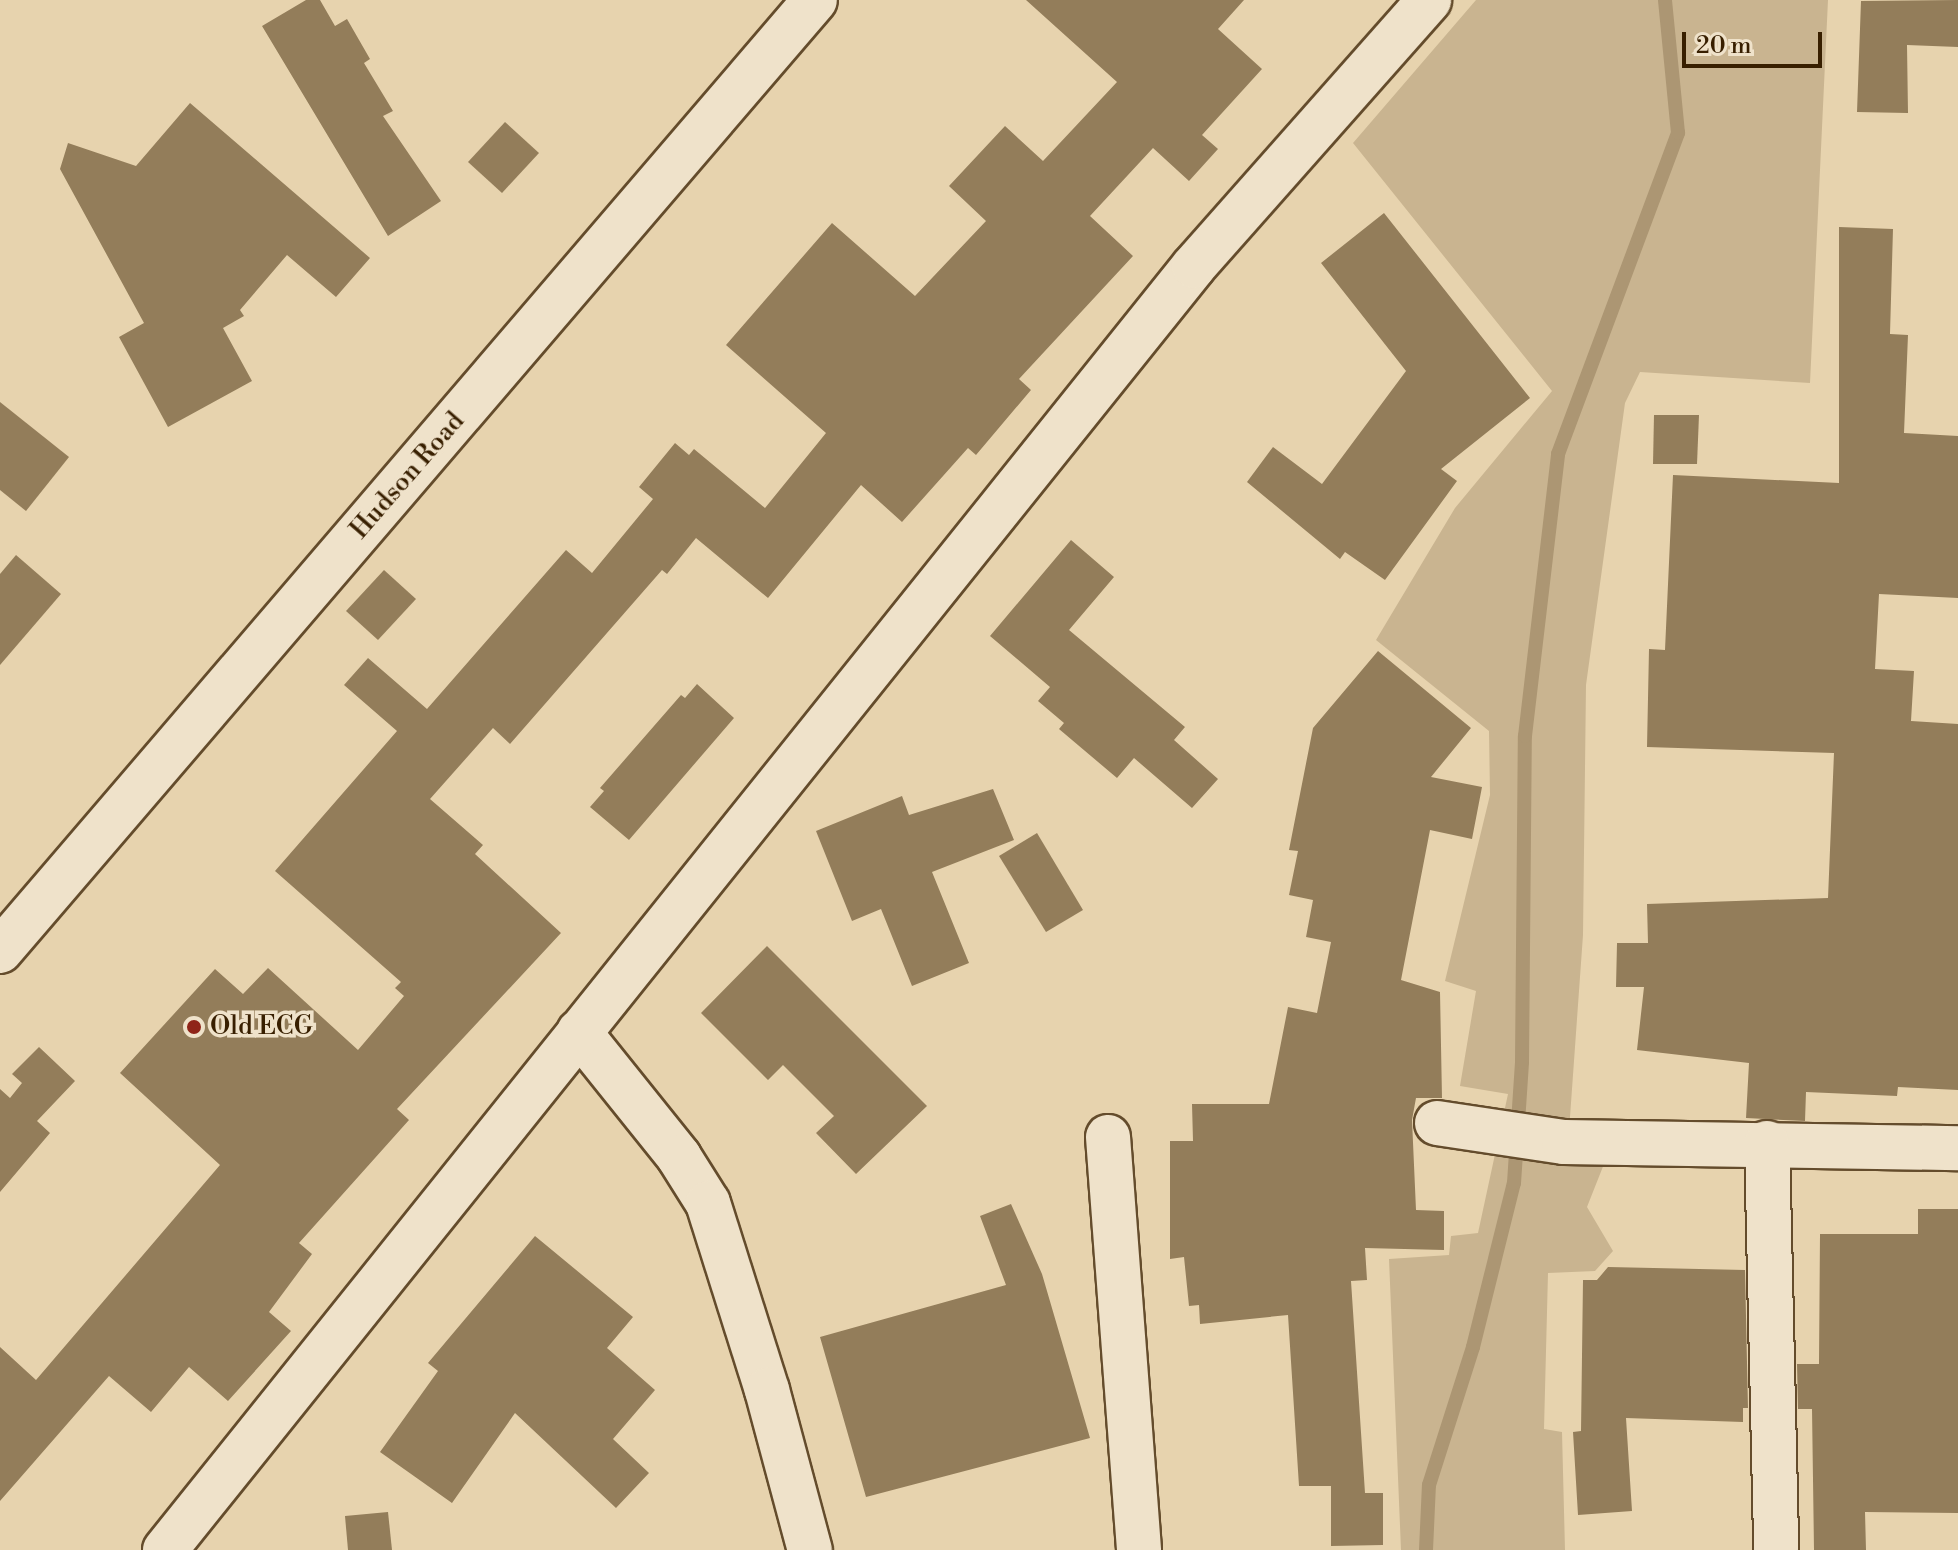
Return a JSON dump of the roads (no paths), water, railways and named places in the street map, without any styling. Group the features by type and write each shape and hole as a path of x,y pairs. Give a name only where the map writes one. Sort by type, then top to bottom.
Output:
{"street":[{"name":"Hudson Road","path":"0,951 815,0"},
{"path":"165,1550 1194,266 1429,0"},
{"path":"579,1032 679,1157 708,1203 767,1390 810,1550"},
{"path":"1437,1123 1493,1134 1564,1142 1958,1148"},
{"path":"1108,1137 1139,1550"},
{"path":"1767,1143 1776,1550"}],"waterway":[{"path":"1426,1550 1429,1485 1473,1347 1514,1183 1522,1062 1525,736 1558,454 1678,133 1665,0"}],"place":[{"name":"Old ECG","path":"194,1027"}]}
